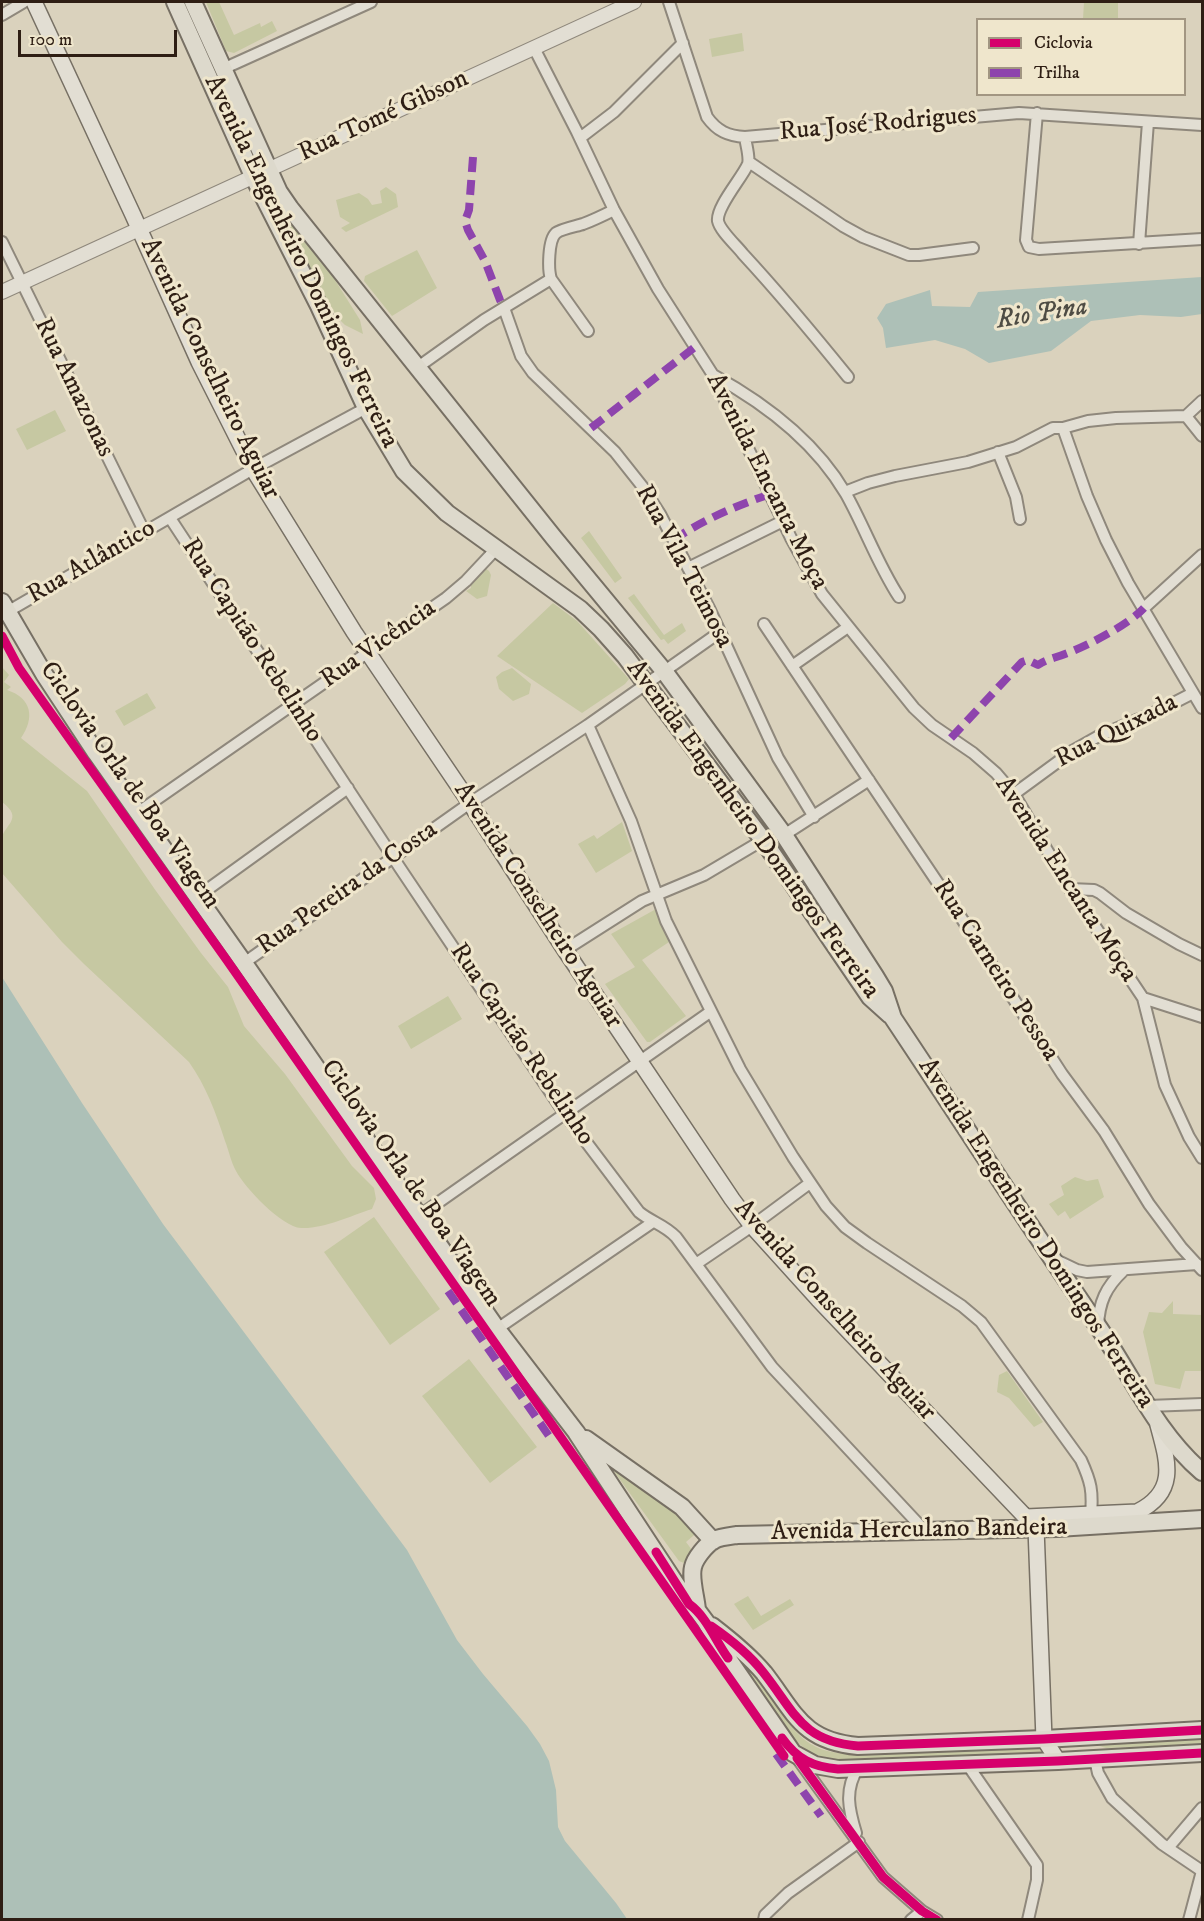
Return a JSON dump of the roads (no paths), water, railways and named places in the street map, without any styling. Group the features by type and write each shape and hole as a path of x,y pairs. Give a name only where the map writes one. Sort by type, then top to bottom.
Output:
{"main road":[{"name":"Avenida Conselheiro Aguiar","path":"34,2 199,362 254,469 354,632 752,1227 1031,1523"},
{"name":"Avenida Engenheiro Domingos Ferreira","path":"175,2 253,176 320,306 366,408 404,471 447,513 580,609 601,629 646,684 764,840 866,991 893,1018 1098,1326 1152,1412 1186,1458 1203,1472"},
{"name":"Avenida Engenheiro Domingos Ferreira","path":"193,2 225,68 279,192 290,208 554,538 664,671 784,835 884,991 893,1018"},
{"path":"4,607 51,684 137,813 244,963 497,1329 576,1432 689,1604 762,1671 797,1719 821,1738 840,1744 867,1746 1203,1730"},
{"name":"Avenida Engenheiro Domingos Ferreira","path":"1137,1512 1149,1506 1158,1497 1165,1485 1168,1472 1166,1454 1152,1412"},
{"path":"576,1432 682,1507 713,1541 693,1567 702,1616 720,1647 791,1750 817,1766 838,1769 1203,1753"},
{"name":"Avenida Herculano Bandeira","path":"713,1541 737,1535 924,1530 1031,1523 1137,1512"},
{"name":"Avenida Herculano Bandeira","path":"1031,1523 1171,1526 1203,1519"},
{"path":"1031,1523 1044,1739 1058,1761"}],"street":[{"path":"2,15 24,2"},
{"path":"225,68 371,2"},
{"name":"Rua Tomé Gibson","path":"2,292 634,2"},
{"path":"580,138 614,112 683,43 669,2"},
{"name":"Rua José Rodrigues","path":"683,43 707,117 715,128 733,136 745,137 976,116 1037,113 1203,125"},
{"name":"Avenida Encanta Moça","path":"534,48 614,210 658,290 712,375 783,522 822,594 914,708 932,724 973,753 996,773 1014,794 1070,889 1143,998 1165,1085 1189,1137 1203,1158"},
{"path":"1037,113 1026,240 1029,247 1039,249 1203,239"},
{"path":"1139,244 1148,122"},
{"path":"745,137 749,162 725,201 718,221 728,238 788,303 848,377"},
{"path":"749,162 843,226 863,237 909,255 972,248"},
{"path":"588,331 551,279 549,261 555,233 587,223 614,210"},
{"name":"Rua Amazonas","path":"2,242 145,533"},
{"path":"418,367 484,320 551,279"},
{"name":"Rua Vila Teimosa","path":"504,308 522,356 532,373 615,452 642,486 660,514 720,632 778,758 814,817"},
{"path":"712,375 742,390 803,438 845,492 885,575 899,597"},
{"path":"845,492 868,483 968,462 1016,447 1053,428 1116,418 1186,416 1203,400"},
{"name":"Rua Atlântico","path":"4,607 145,533 254,469 366,408"},
{"path":"1186,416 1203,436"},
{"path":"1063,428 1087,496 1106,540 1128,583 1203,708"},
{"path":"998,452 1016,497 1020,519"},
{"name":"Rua Capitão Rebelinho","path":"170,518 393,858 565,1114 639,1212 668,1229 772,1367 924,1530"},
{"path":"688,568 783,522"},
{"name":"Rua Vicência","path":"137,813 446,598 466,581 496,549"},
{"path":"1144,608 1203,555"},
{"name":"Rua Carneiro Pessoa","path":"764,624 978,943 1056,1065 1110,1140 1149,1204 1181,1247 1200,1267"},
{"path":"792,666 848,627"},
{"name":"Rua Pereira da Costa","path":"244,963 470,803 588,725 720,632"},
{"name":"Rua Quixada","path":"1014,794 1074,750 1192,693"},
{"path":"588,725 631,821 666,921 740,1069 793,1157 826,1206 845,1227 962,1306 981,1322 1081,1460 1090,1479 1091,1515"},
{"path":"784,835 869,780"},
{"path":"197,897 348,788"},
{"path":"566,950 657,893 714,870 764,840"},
{"path":"1070,889 1094,890 1139,921 1203,955"},
{"path":"1143,998 1203,1017"},
{"path":"419,1216 710,1012"},
{"path":"696,1264 752,1227 810,1183"},
{"path":"497,1329 653,1222"},
{"path":"1053,1258 1082,1272 1200,1267"},
{"path":"1098,1326 1098,1312 1102,1298 1111,1283 1123,1271"},
{"path":"1152,1412 1203,1404"},
{"path":"791,1750 883,1877 922,1911 937,1920"},
{"path":"1097,1758 1098,1773 1112,1798 1162,1844 1202,1871 1189,1920"},
{"path":"967,1764 1037,1864 1037,1880 1028,1920"},
{"path":"858,1768 852,1779 848,1799 851,1818 859,1842"},
{"path":"1168,1848 1203,1808"},
{"path":"764,1920 765,1915 788,1893 859,1842"},
{"path":"911,1920 922,1911"}],"water":[{"name":"Rio Pina","path":"1202,277 1202,314 1181,317 1140,315 1091,321 1051,351 989,363 965,349 935,340 886,348 883,328 877,318 886,304 930,290 932,306 970,307 978,292"},
{"path":"2,977 163,1224 407,1550 457,1640 540,1744 549,1761 556,1790 558,1827 565,1841 627,1919 2,1919"}]}
